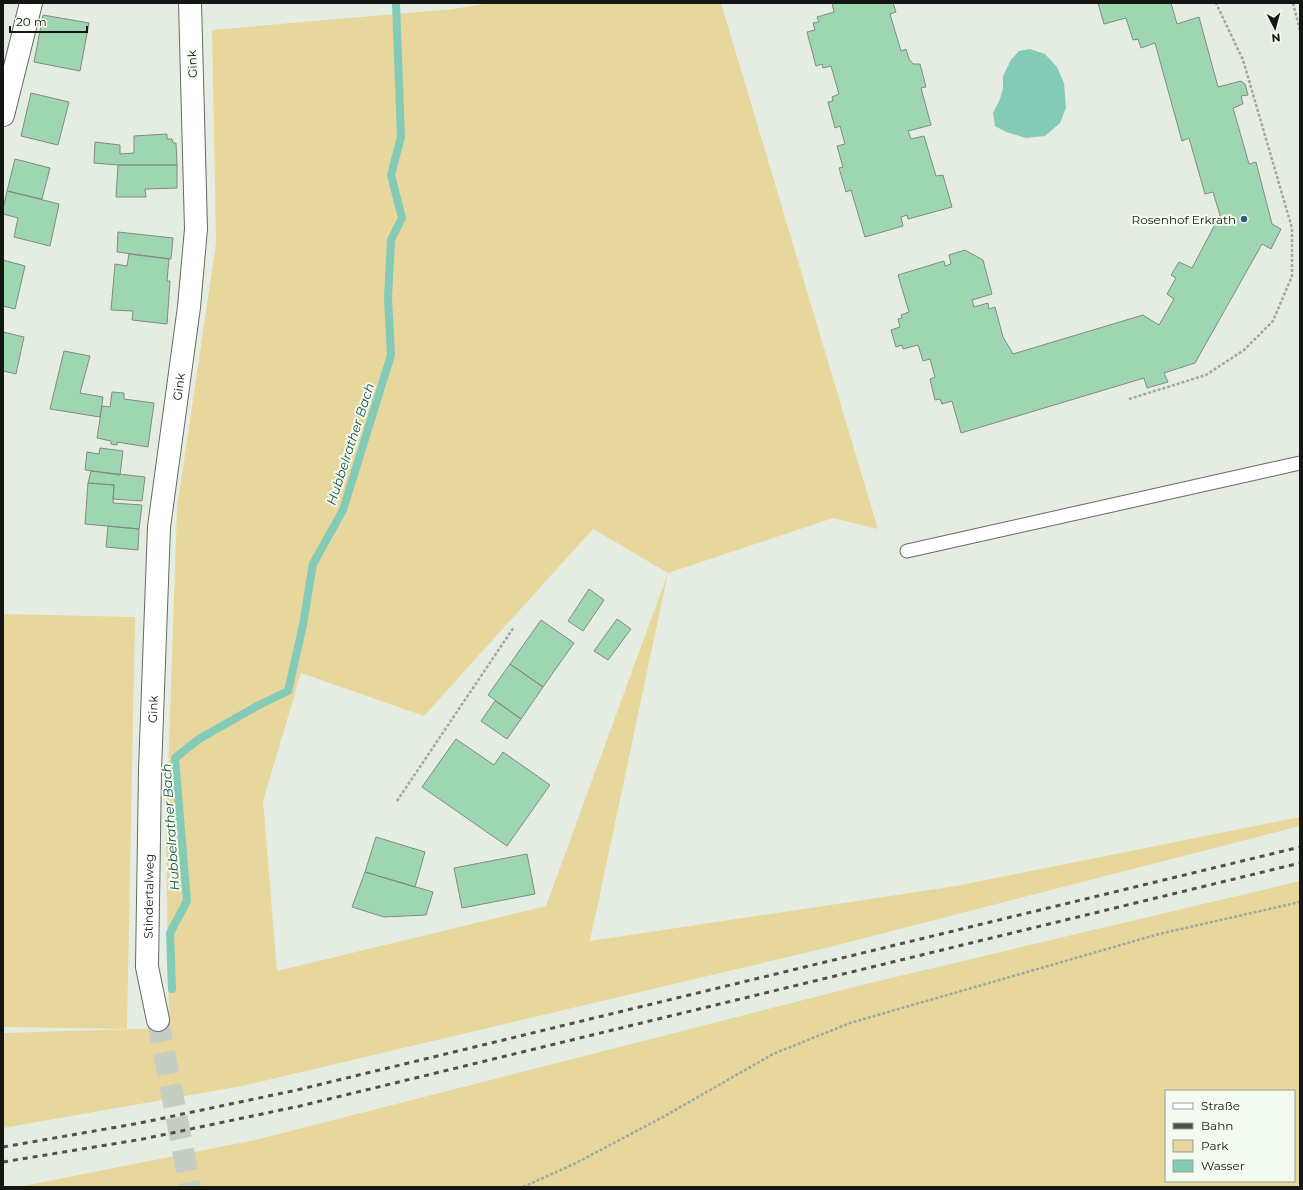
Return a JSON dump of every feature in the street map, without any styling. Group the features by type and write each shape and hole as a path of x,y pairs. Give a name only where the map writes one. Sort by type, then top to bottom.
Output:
{"street":[{"path":"3,115 31,3"},
{"name":"Gink","path":"150,770 160,527 189,307 196,229 190,3"},
{"name":"Stindertalweg","path":"150,770 147,967 158,1020"}],"lane":[{"path":"907,551 1300,463"}],"path":[{"path":"1129,399 1206,375 1244,350 1273,322 1292,276 1292,228 1243,60 1216,3"},
{"path":"1293,3 1300,31"},
{"path":"397,801 514,627"},
{"path":"523,1187 574,1164 663,1118 773,1054 850,1023 1159,934 1300,902"}],"green space":[{"path":"490,3 721,3 878,529 833,518 668,573 590,941 956,886 1300,817 1300,826 826,948 242,1086 3,1128 3,1033 169,1028 166,837 177,508 216,243 212,30 453,9","holes":["593,529 668,573 546,906 277,971 263,801 301,673 424,716"]},
{"path":"3,614 135,617 127,1029 3,1027"},
{"path":"1300,881 1300,1187 18,1187 255,1140 870,983"}],"water":[{"path":"1030,49 1045,54 1057,67 1064,83 1066,108 1060,123 1045,136 1026,138 1006,132 995,126 993,113 1000,99 1003,88 1003,76 1011,60 1019,51"}],"building":[{"path":"832,3 893,3 896,12 890,14 901,51 906,49 909,59 913,64 920,64 926,87 921,88 931,125 908,131 911,139 924,136 936,176 943,175 952,207 908,219 907,215 901,217 903,226 865,237 851,190 846,192 839,168 843,167 837,146 845,144 840,126 835,128 828,102 833,101 832,97 839,94 831,66 823,68 822,64 816,66 807,32 815,30 813,23 819,22 817,17 834,12"},
{"name":"Rosenhof Erkrath","path":"1098,3 1171,3 1177,24 1199,17 1218,87 1241,81 1245,84 1248,95 1241,96 1243,104 1233,108 1249,164 1256,162 1272,224 1281,229 1271,249 1262,244 1195,363 1164,373 1168,382 1147,388 1144,378 961,433 952,401 942,404 940,399 935,400 930,379 935,377 930,359 923,361 918,345 903,349 902,345 896,347 891,330 900,327 898,319 902,318 901,315 909,312 898,275 944,261 945,266 951,264 949,255 965,250 983,260 992,294 972,300 974,307 988,303 989,309 995,307 1003,337 1013,354 1143,315 1159,325 1174,299 1167,294 1176,278 1171,275 1179,262 1192,268 1220,215 1213,192 1205,194 1189,138 1182,141 1155,43 1141,48 1138,39 1133,40 1126,18 1104,24"},
{"path":"43,15 89,23 80,71 34,62"},
{"path":"31,93 69,102 58,145 21,136"},
{"path":"167,134 167,139 172,139 173,143 176,143 177,165 118,165 94,163 95,142 120,145 120,154 134,153 134,136"},
{"path":"15,159 50,168 42,199 7,191"},
{"path":"118,165 177,165 177,188 145,189 146,197 116,197"},
{"path":"7,191 59,204 50,246 14,237 18,218 3,214"},
{"path":"118,232 173,238 171,259 117,252"},
{"path":"129,254 169,259 167,281 170,281 167,324 132,320 133,311 111,310 115,264 127,266"},
{"path":"3,260 25,266 15,309 3,306"},
{"path":"3,332 24,337 16,374 3,371"},
{"path":"64,351 90,356 80,393 103,397 100,417 50,409"},
{"path":"112,392 124,393 124,399 154,403 148,447 117,442 117,445 111,444 111,441 97,438 102,406 110,407"},
{"path":"100,448 123,451 120,475 85,470 87,452 99,454"},
{"path":"91,471 145,477 142,501 113,499 114,485 88,483"},
{"path":"88,483 114,485 113,503 142,505 139,529 85,524"},
{"path":"108,526 139,529 138,550 106,547"},
{"path":"589,589 604,600 583,631 568,621"},
{"path":"617,619 631,629 608,660 594,651"},
{"path":"541,620 574,643 543,687 510,664"},
{"path":"510,664 543,687 521,719 488,695"},
{"path":"495,701 521,719 507,739 481,721"},
{"path":"456,739 494,765 503,752 550,785 507,846 422,787"},
{"path":"376,837 425,852 415,887 365,872"},
{"path":"527,854 535,894 462,908 454,868"},
{"path":"365,872 433,892 426,915 384,917 352,907"}],"waterway":[{"name":"Hubbelrather Bach","path":"172,989 170,933 187,901 175,758 199,739 259,705 288,691 303,625 313,564 343,510 391,355 388,298 391,240 402,218 391,175 401,137 396,3"}],"tunnel":[{"path":"158,1020 190,1187"}],"railway":[{"path":"3,1147 140,1123 297,1090 1300,847"},
{"path":"3,1162 143,1139 300,1106 1300,863"}],"place":[{"name":"Rosenhof Erkrath","path":"1244,219"}]}
